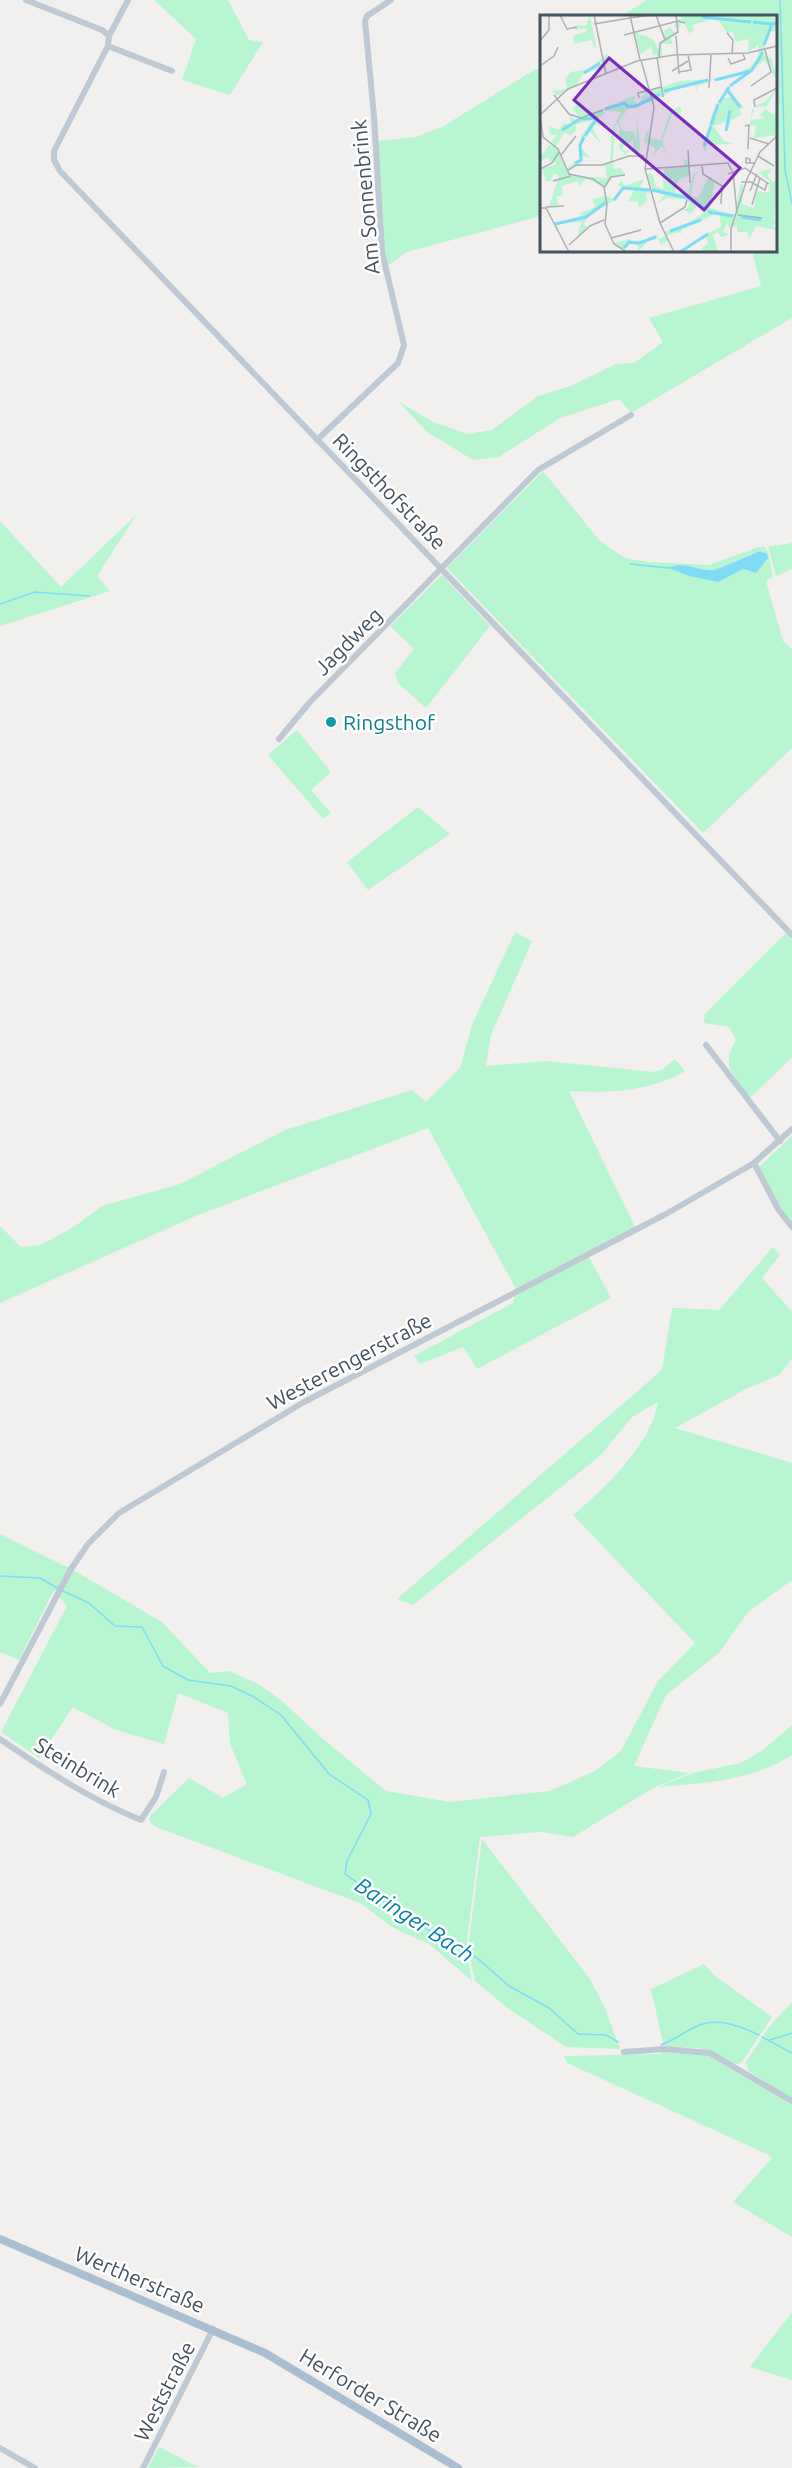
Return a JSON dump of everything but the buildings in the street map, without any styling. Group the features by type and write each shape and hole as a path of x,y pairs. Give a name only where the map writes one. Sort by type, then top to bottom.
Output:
{"main road":[{"name":"Wertherstraße","path":"0,2239 265,2353"},
{"name":"Herforder Straße","path":"265,2353 458,2468"}],"street":[{"path":"26,0 102,30 109,36 128,0"},
{"name":"Am Sonnenbrink","path":"317,440 398,363 404,345 382,252 365,21 367,16 391,0"},
{"name":"Ringsthofstraße","path":"109,36 108,46 54,151 56,164 792,935"},
{"path":"108,46 172,71"},
{"name":"Jagdweg","path":"279,739 310,702 538,470 631,415"},
{"path":"706,1045 780,1141"},
{"name":"Westerengerstraße","path":"0,1704 61,1587 88,1544 119,1513 303,1402 571,1265 754,1163 792,1129"},
{"path":"754,1163 778,1209 792,1227"},
{"name":"Steinbrink","path":"0,1739 57,1776 118,1811 141,1820 156,1797 164,1772"},
{"path":"624,2052 664,2049 710,2053 792,2101"},
{"name":"Weststraße","path":"142,2468 213,2329"},
{"path":"0,2448 34,2468"}],"green space":[{"path":"154,0 228,0 249,40 263,42 230,95 182,80 196,39"},
{"path":"647,0 792,0 792,318 631,413 619,399 560,418 499,457 473,460 427,432 398,401 433,422 467,434 492,430 538,396 571,386 616,364 634,363 663,342 649,318 761,286 752,252 777,252 777,15 623,15"},
{"path":"540,67 540,216 407,252 387,266 383,251 377,141 416,137 442,127"},
{"path":"543,471 600,541 625,558 648,562 709,565 758,547 764,547 768,552 773,577 766,581 783,641 792,649 792,748 703,833 447,568","holes":["759,551 764,552 750,572 743,569 712,581 671,568 682,566 715,570"]},
{"path":"137,514 97,576 110,591 0,626 0,521 61,587"},
{"path":"792,543 792,569 776,576 768,547"},
{"path":"442,575 490,626 426,708 398,683 395,673 414,649 390,626"},
{"path":"297,730 331,772 311,790 331,813 323,819 268,755"},
{"path":"418,807 450,834 368,890 347,862"},
{"path":"515,932 532,941 491,1035 486,1066 546,1061 654,1072 663,1069 675,1059 685,1071 657,1083 629,1090 569,1091 635,1227 587,1253 611,1298 477,1369 463,1347 420,1364 414,1356 513,1303 516,1289 428,1128 198,1215 0,1303 0,1226 21,1247 41,1245 75,1226 102,1206 180,1184 285,1130 412,1090 426,1102 460,1068 472,1025"},
{"path":"786,933 792,939 792,1057 750,1098 734,1076 729,1064 731,1050 736,1040 729,1027 704,1023 705,1014"},
{"path":"792,1136 792,1223 783,1212 759,1167"},
{"path":"773,1247 780,1255 762,1278 792,1312 792,1358 779,1375 746,1389 675,1428 792,1463 792,1580 748,1612 720,1652 666,1695 634,1766 690,1773 653,1788 573,1837 540,1832 480,1837 466,1949 472,1981 428,1943 395,1929 360,1903 156,1827 150,1822 150,1816 189,1778 223,1798 247,1784 230,1744 228,1713 178,1693 164,1744 116,1730 73,1707 39,1758 1,1732 67,1606 54,1590 19,1660 0,1652 0,1534 75,1571 162,1622 210,1673 229,1671 258,1684 281,1700 323,1739 386,1791 450,1802 550,1791 595,1771 621,1751 658,1681 695,1643 573,1515 612,1479 636,1450 654,1418 658,1402 632,1417 600,1456 413,1605 397,1599 662,1370 672,1308 722,1310 720,1309"},
{"path":"792,1725 792,1755 777,1764 727,1779 658,1787 693,1773 741,1763 764,1749"},
{"path":"482,1839 590,1979 605,2008 620,2049 566,2047 506,2007 475,1981 468,1949"},
{"path":"704,1964 715,1976 772,2017 741,2063 735,2064 700,2048 664,2047 651,1989"},
{"path":"792,2002 792,2100 749,2071 746,2062 769,2027"},
{"path":"660,2052 709,2054 743,2072 792,2105 792,2237 733,2202 772,2158 769,2155 567,2063 564,2056 662,2054"},
{"path":"792,2312 792,2380 750,2367"},
{"path":"159,2447 198,2467 199,2467 148,2468"}],"water":[{"path":"760,551 767,554 768,558 756,573 743,569 718,582 689,576 669,568 680,565 715,570"}],"waterway":[{"path":"780,0 785,170 792,203"},
{"path":"630,564 669,568"},
{"path":"0,604 35,592 89,596"},
{"path":"0,1576 40,1578 59,1589"},
{"name":"Baringer Bach","path":"63,1591 89,1603 115,1626 142,1627 163,1666 188,1680 231,1686 254,1697 281,1715 329,1774 368,1800 371,1814 347,1861 345,1874 401,1914 476,1957 509,1986 549,2008 578,2034 606,2035 618,2042"},
{"name":"Baringer Bach","path":"661,2045 695,2027 711,2022 728,2023 759,2035"},
{"path":"770,2040 792,2033"},
{"name":"Baringer Bach","path":"762,2037 792,2053"}],"place":[{"name":"Ringsthof","path":"331,722"}]}
